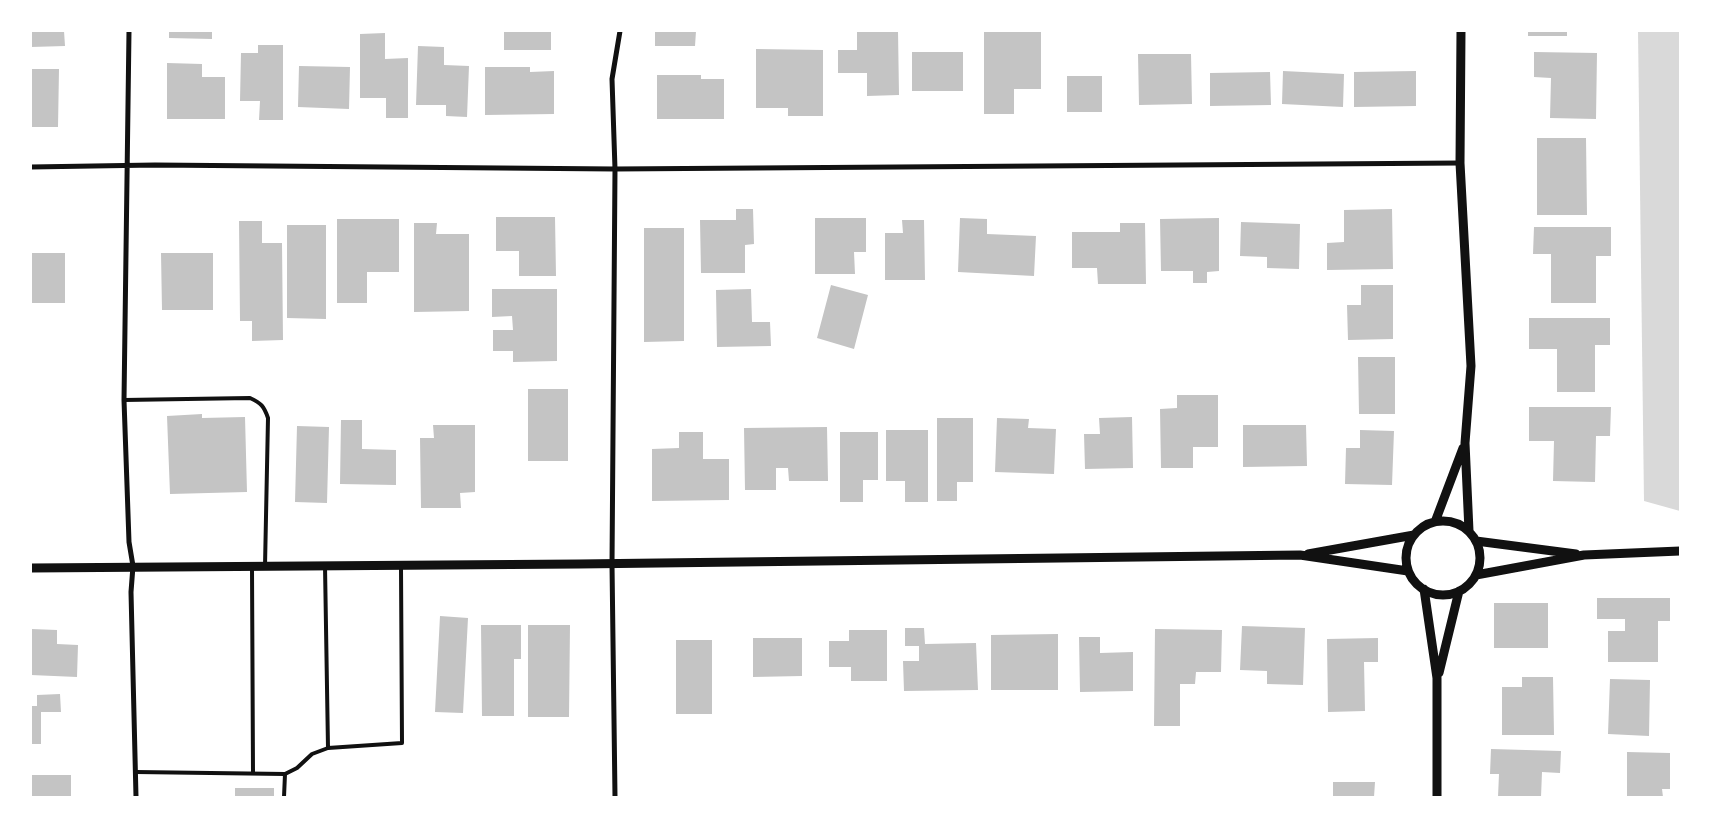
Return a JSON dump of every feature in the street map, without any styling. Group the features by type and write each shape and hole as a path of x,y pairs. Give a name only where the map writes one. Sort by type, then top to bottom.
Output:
{"street":[{"path":"129,31 124,400 129,535 133,566 131,592 136,797"},
{"path":"615,797 612,564 615,169 612,79 620,31"},
{"path":"1461,31 1460,163 1471,366 1465,443 1469,531"},
{"path":"31,167 128,165 615,169 1460,163"},
{"path":"1435,522 1465,443"},
{"path":"1447,521 1459,524 1469,531 1476,540 1480,558 1476,575 1469,584 1459,591 1435,594 1424,590 1414,582 1408,570 1406,558 1408,546 1414,535 1423,527 1435,522 1447,521"},
{"path":"1300,555 1414,535"},
{"path":"1476,540 1584,555"},
{"path":"1476,575 1584,555 1680,551"},
{"path":"31,568 612,564 1300,555 1408,570"},
{"path":"1424,590 1437,678 1437,797"},
{"path":"1437,678 1459,591"}],"lane":[{"path":"124,400 250,398 260,402 265,408 268,418 265,566"},
{"path":"252,566 253,773"},
{"path":"326,566 328,748"},
{"path":"136,772 285,774 297,768 312,754 328,748 402,743 400,566"},
{"path":"284,797 285,774"}],"shaded area":[{"path":"1638,31 1680,31 1680,511 1644,501"}],"building":[{"path":"31,31 64,31 65,46 31,47"},
{"path":"169,31 212,31 212,39 169,38"},
{"path":"504,31 551,31 551,50 504,50"},
{"path":"655,31 696,31 695,46 655,46"},
{"path":"857,31 898,31 899,95 867,96 867,73 838,73 838,50 857,50"},
{"path":"984,31 1041,31 1041,89 1014,89 1014,114 984,114"},
{"path":"1528,31 1567,31 1567,36 1528,36"},
{"path":"385,33 385,59 408,58 408,118 386,118 386,98 360,98 360,34"},
{"path":"258,45 283,45 283,120 259,120 260,101 240,101 241,53 258,53"},
{"path":"418,46 444,47 444,65 469,66 467,117 446,116 446,105 416,105"},
{"path":"756,49 823,50 823,116 788,116 788,108 756,108"},
{"path":"912,52 963,52 963,91 912,91"},
{"path":"1534,52 1597,53 1596,119 1550,118 1551,78 1534,77"},
{"path":"1138,54 1191,54 1192,104 1139,105"},
{"path":"167,63 202,64 202,77 225,77 225,119 167,119"},
{"path":"299,66 350,67 349,109 298,107"},
{"path":"485,67 530,67 530,72 554,71 554,114 485,115"},
{"path":"31,69 59,69 58,127 31,127"},
{"path":"1283,71 1344,74 1343,107 1282,104"},
{"path":"1416,71 1416,106 1354,107 1354,72"},
{"path":"1270,72 1271,105 1210,106 1210,73"},
{"path":"657,75 701,75 701,79 724,79 724,119 657,119"},
{"path":"1067,76 1102,76 1102,112 1067,112"},
{"path":"1537,138 1586,138 1587,215 1537,215"},
{"path":"736,209 753,209 754,244 745,245 745,273 701,273 700,220 736,220"},
{"path":"1392,209 1393,269 1327,270 1327,243 1344,242 1344,210"},
{"path":"496,217 555,217 556,276 519,276 519,251 496,251"},
{"path":"815,218 866,218 866,252 854,252 855,274 815,274"},
{"path":"960,218 987,219 987,234 1036,236 1034,276 958,272"},
{"path":"1219,218 1219,271 1207,272 1207,283 1193,283 1193,271 1161,271 1160,219"},
{"path":"337,219 399,219 399,272 367,272 367,303 337,303"},
{"path":"902,220 924,220 925,280 885,280 885,233 903,233"},
{"path":"239,221 262,221 262,243 282,243 283,340 252,341 252,321 240,321"},
{"path":"1241,222 1300,224 1299,269 1267,268 1267,257 1240,256"},
{"path":"414,223 437,223 436,234 469,234 469,311 414,312"},
{"path":"1120,223 1145,223 1146,284 1098,284 1097,268 1072,268 1072,232 1120,232"},
{"path":"287,225 326,225 326,319 287,318"},
{"path":"1534,227 1611,227 1611,256 1596,256 1596,303 1551,303 1551,254 1533,254"},
{"path":"644,228 684,228 684,341 644,342"},
{"path":"31,253 65,253 65,303 31,303"},
{"path":"161,253 213,253 213,310 162,310"},
{"path":"831,285 868,295 854,349 817,338"},
{"path":"1361,285 1393,285 1393,339 1348,340 1347,305 1361,305"},
{"path":"492,289 557,289 557,361 513,362 513,351 493,351 493,330 513,330 512,316 492,317"},
{"path":"751,289 752,322 770,322 771,346 717,347 716,290"},
{"path":"1529,318 1610,318 1610,345 1595,345 1595,392 1557,392 1557,349 1529,349"},
{"path":"1358,357 1395,357 1395,414 1359,414"},
{"path":"528,389 568,389 568,461 528,461"},
{"path":"1177,395 1218,395 1218,447 1193,447 1193,468 1161,468 1160,409 1177,408"},
{"path":"1529,407 1611,407 1610,436 1596,436 1595,482 1553,481 1554,441 1529,441"},
{"path":"202,414 202,418 245,417 247,492 170,494 167,416"},
{"path":"1132,417 1133,468 1085,469 1084,434 1100,434 1099,418"},
{"path":"937,418 973,418 973,482 957,482 957,501 937,501"},
{"path":"997,418 1029,419 1028,428 1056,429 1054,474 995,472"},
{"path":"341,420 362,420 362,449 396,450 396,485 340,484"},
{"path":"433,425 475,425 475,492 460,493 461,508 421,508 420,438 434,438"},
{"path":"1243,425 1306,425 1307,466 1243,467"},
{"path":"297,426 329,427 327,503 295,502"},
{"path":"827,427 828,481 789,481 788,468 776,468 776,490 745,490 744,428"},
{"path":"886,430 928,430 928,502 905,502 905,481 886,481"},
{"path":"1360,430 1394,431 1392,485 1345,484 1346,448 1360,448"},
{"path":"679,432 703,432 703,459 729,459 729,500 652,501 652,449 679,448"},
{"path":"840,432 878,432 878,480 863,480 863,502 840,502"},
{"path":"1597,598 1670,598 1670,621 1658,621 1658,662 1608,662 1608,631 1625,631 1625,619 1597,619"},
{"path":"1494,603 1548,603 1548,648 1494,648"},
{"path":"440,616 468,618 463,713 435,712"},
{"path":"481,625 521,625 521,659 514,659 514,716 482,716"},
{"path":"528,625 570,625 569,717 528,717"},
{"path":"1242,626 1305,628 1303,685 1267,684 1267,671 1240,670"},
{"path":"905,628 924,628 925,644 976,643 978,690 904,691 903,661 919,661 919,646 905,646"},
{"path":"31,629 57,630 57,644 78,645 77,677 31,675"},
{"path":"1155,629 1222,630 1221,672 1196,672 1195,684 1180,684 1180,726 1154,726"},
{"path":"849,630 887,630 887,681 851,681 851,667 829,667 829,641 849,641"},
{"path":"1058,634 1058,690 991,690 991,635"},
{"path":"1079,637 1100,637 1100,653 1133,652 1133,691 1080,692"},
{"path":"753,638 802,638 802,676 753,677"},
{"path":"1378,638 1378,662 1364,662 1365,711 1328,712 1327,639"},
{"path":"676,640 712,640 712,714 676,714"},
{"path":"1522,677 1553,677 1554,735 1502,735 1502,687 1522,687"},
{"path":"1610,679 1650,680 1649,736 1608,734"},
{"path":"60,694 61,712 41,712 41,744 31,744 31,706 37,706 37,695"},
{"path":"1491,749 1561,751 1560,773 1542,772 1541,797 1498,797 1499,774 1490,774"},
{"path":"1627,752 1670,753 1670,789 1662,789 1663,797 1627,797"},
{"path":"31,775 71,775 71,797 31,797"},
{"path":"1333,782 1375,782 1374,797 1333,797"},
{"path":"235,788 274,788 274,797 235,797"}]}
